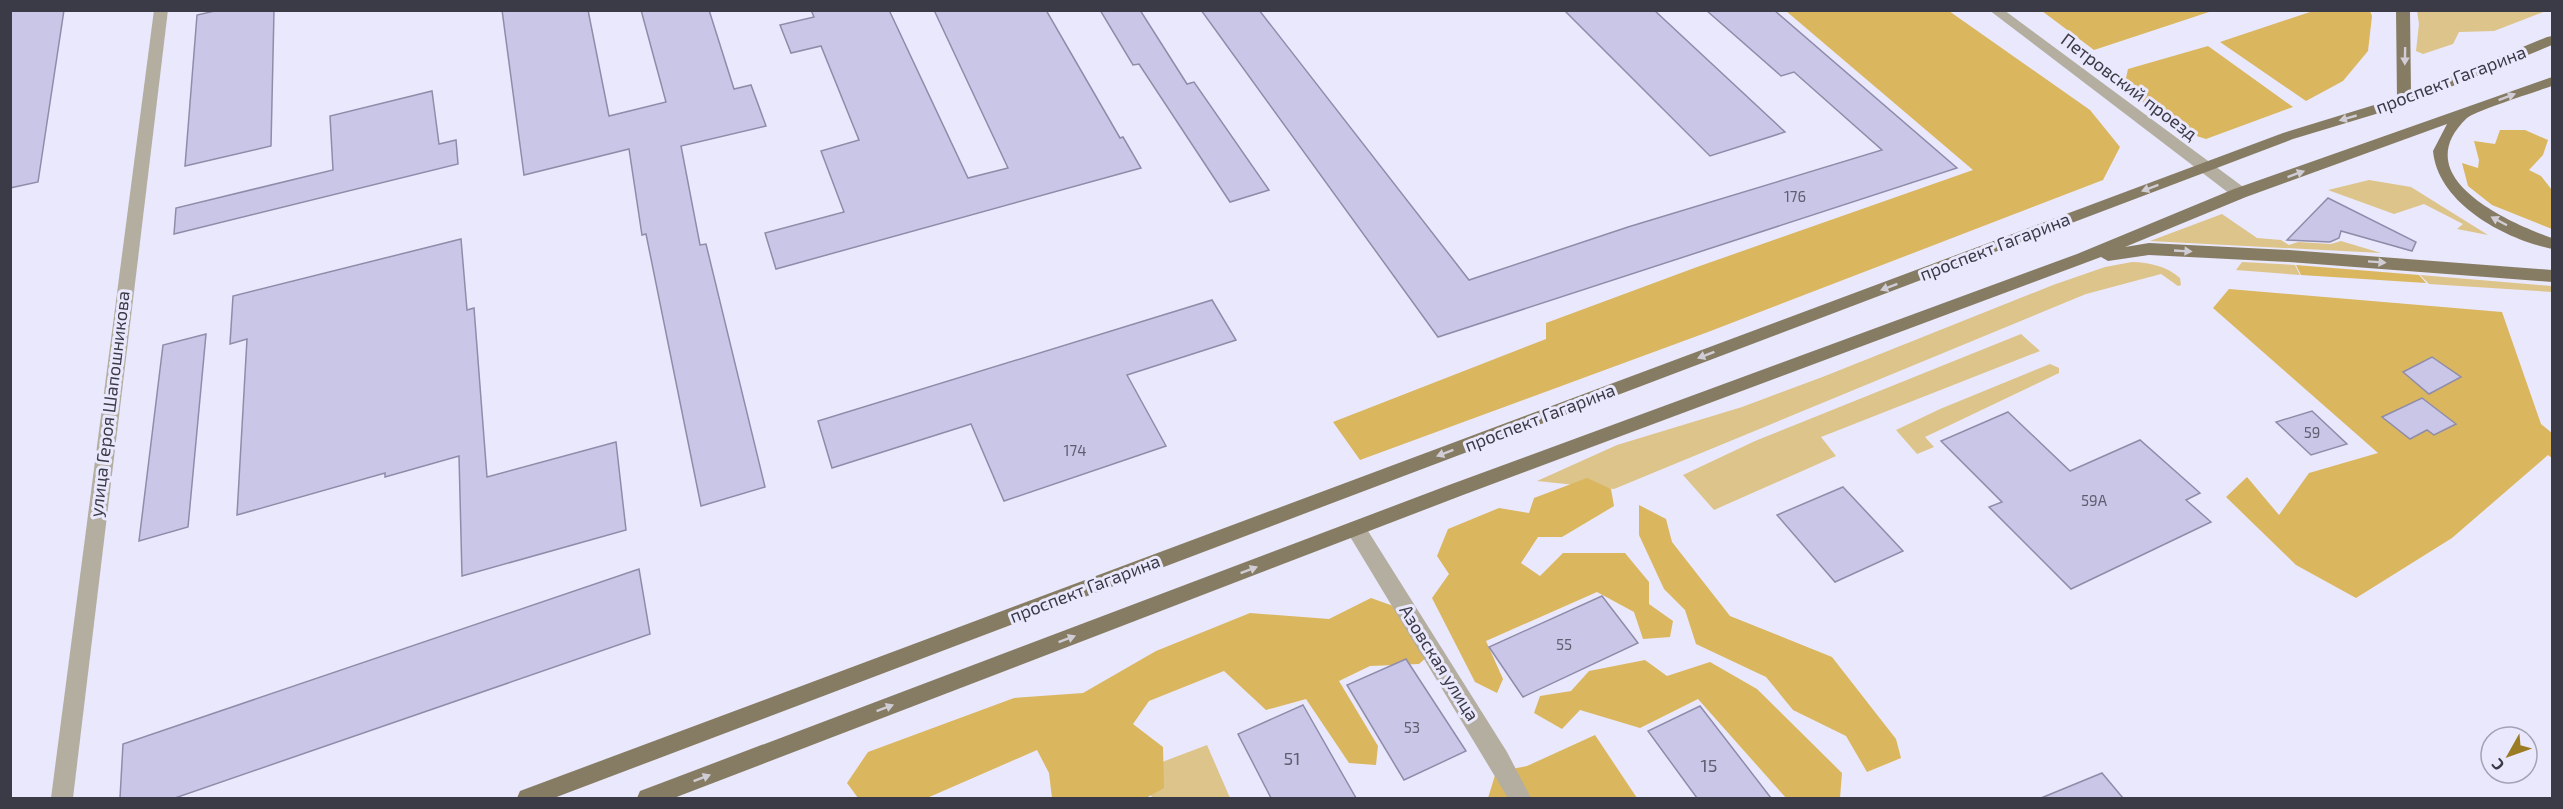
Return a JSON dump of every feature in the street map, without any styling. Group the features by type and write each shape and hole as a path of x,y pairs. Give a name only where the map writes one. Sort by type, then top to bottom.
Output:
{"main road":[{"path":"2403,10 2404,101"},
{"name":"проспект Гагарина","path":"528,798 2288,136 2404,101 2553,40"},
{"name":"проспект Гагарина","path":"648,798 1356,529 2083,258 2241,194 2553,81"},
{"path":"2461,115 2440,148 2442,167 2449,182 2465,199 2490,216 2522,233 2553,244"},
{"path":"2083,258 2149,249 2301,256 2553,276"}],"street":[{"name":"улица Героя Шапошникова","path":"62,798 161,10"},
{"name":"Петровский проезд","path":"1995,10 2241,194"},
{"name":"Азовская улица","path":"1356,529 1499,759 1520,798"}],"shaded area":[{"path":"2417,10 2546,11 2494,31 2459,32 2453,44 2423,54 2416,51 2419,24"},
{"path":"1786,11 1949,11 2090,110 2120,147 2103,180 1708,332 1360,460 1333,422 1546,339 1546,323 1973,170"},
{"path":"2042,11 2212,11 2094,50"},
{"path":"2313,11 2370,11 2372,16 2368,51 2343,81 2306,101 2220,42"},
{"path":"2208,46 2293,107 2206,139 2178,130 2124,87 2128,69"},
{"path":"2500,130 2525,130 2548,140 2543,155 2529,170 2541,176 2552,190 2552,229 2492,205 2468,186 2462,163 2478,168 2479,160 2474,141 2495,144"},
{"path":"2369,180 2411,187 2488,235 2457,229 2463,224 2424,204 2394,214 2328,190"},
{"path":"2222,214 2257,238 2281,240 2289,245 2298,242 2331,244 2341,241 2381,253 2150,241"},
{"path":"2132,262 2164,268 2180,278 2181,285 2178,286 2161,274 2086,294 1614,489 1537,481 1617,445 1742,407 2053,285 2105,267"},
{"path":"2242,262 2295,265 2300,275 2236,270"},
{"path":"2296,265 2419,275 2426,283 2301,275"},
{"path":"2420,275 2552,286 2552,292 2429,284"},
{"path":"2229,289 2502,312 2541,424 2552,433 2552,458 2548,455 2452,538 2356,598 2296,565 2226,497 2247,477 2279,515 2309,473 2378,453 2213,308"},
{"path":"2021,334 2040,351 1821,437 1836,456 1714,510 1683,475 1755,441"},
{"path":"2050,364 2059,368 2059,373 1925,437 1934,447 1917,454 1896,430 1940,409"},
{"path":"1587,478 1611,489 1614,506 1562,537 1538,537 1521,563 1540,576 1563,553 1625,553 1649,582 1649,604 1673,621 1670,637 1643,639 1634,612 1597,592 1486,641 1503,679 1497,693 1475,682 1432,598 1449,574 1437,556 1448,529 1499,508 1529,513 1534,498"},
{"path":"1639,505 1666,519 1672,542 1730,616 1832,657 1896,739 1901,758 1867,772 1846,736 1793,710 1766,677 1696,644 1685,610 1664,589 1639,535"},
{"path":"1371,598 1421,616 1439,646 1419,664 1370,666 1339,681 1378,746 1376,765 1349,763 1306,699 1266,710 1224,671 1149,701 1133,724 1163,747 1164,788 1146,798 1052,798 1049,773 1037,750 927,798 858,798 847,783 868,752 1014,698 1083,693 1156,651 1250,613 1329,619"},
{"path":"1645,660 1667,676 1710,662 1757,689 1842,773 1840,798 1786,798 1698,699 1640,728 1580,710 1562,729 1534,713 1540,696 1571,691 1589,671"},
{"path":"1595,735 1637,798 1488,798 1496,772 1527,766"},
{"path":"1207,745 1230,798 1152,798 1141,770"}],"building":[{"path":"10,10 64,10 38,182 10,188"},
{"path":"219,10 274,10 271,146 185,166 197,15"},
{"path":"502,10 588,10 609,116 666,102 641,10 709,10 734,89 751,85 766,126 681,146 700,245 706,244 765,487 701,506 646,234 642,235 629,149 524,175"},
{"path":"811,10 889,10 968,178 1008,168 934,10 1046,10 1120,138 1123,137 1141,168 776,269 765,233 844,212 821,151 859,140 821,46 791,53 780,25 814,17"},
{"path":"1100,10 1140,10 1187,84 1194,82 1269,190 1230,202 1139,64 1133,65"},
{"path":"1201,10 1259,10 1469,280 1628,227 1882,150 1794,72 1781,76 1706,10 1774,10 1957,168 1438,337"},
{"path":"1564,10 1654,10 1785,132 1710,156"},
{"path":"432,91 439,144 456,140 458,164 174,234 176,208 333,170 330,116"},
{"path":"2328,198 2416,242 2412,251 2341,231 2339,238 2330,242 2287,240"},
{"path":"461,239 467,310 474,308 487,477 616,442 626,530 462,576 459,456 385,477 385,473 237,515 247,339 230,344 233,296"},
{"path":"1212,300 1236,340 1127,375 1166,446 1004,501 971,424 832,468 818,421"},
{"path":"206,334 188,527 139,541 163,345"},
{"path":"2432,357 2461,377 2429,394 2403,372"},
{"path":"2422,398 2456,424 2434,435 2427,430 2410,439 2382,417"},
{"path":"2312,411 2347,444 2311,455 2276,422"},
{"path":"2008,412 2070,471 2140,440 2200,493 2186,500 2211,522 2071,589 1989,507 2002,502 1941,441"},
{"path":"1843,487 1903,551 1835,582 1777,515"},
{"path":"639,569 650,634 175,798 120,798 123,744"},
{"path":"1602,596 1638,643 1523,697 1489,647"},
{"path":"1406,659 1466,751 1404,780 1347,685"},
{"path":"1303,705 1356,798 1271,798 1238,734"},
{"path":"1700,706 1771,798 1697,798 1648,731"},
{"path":"2102,773 2123,798 2041,798"}]}
